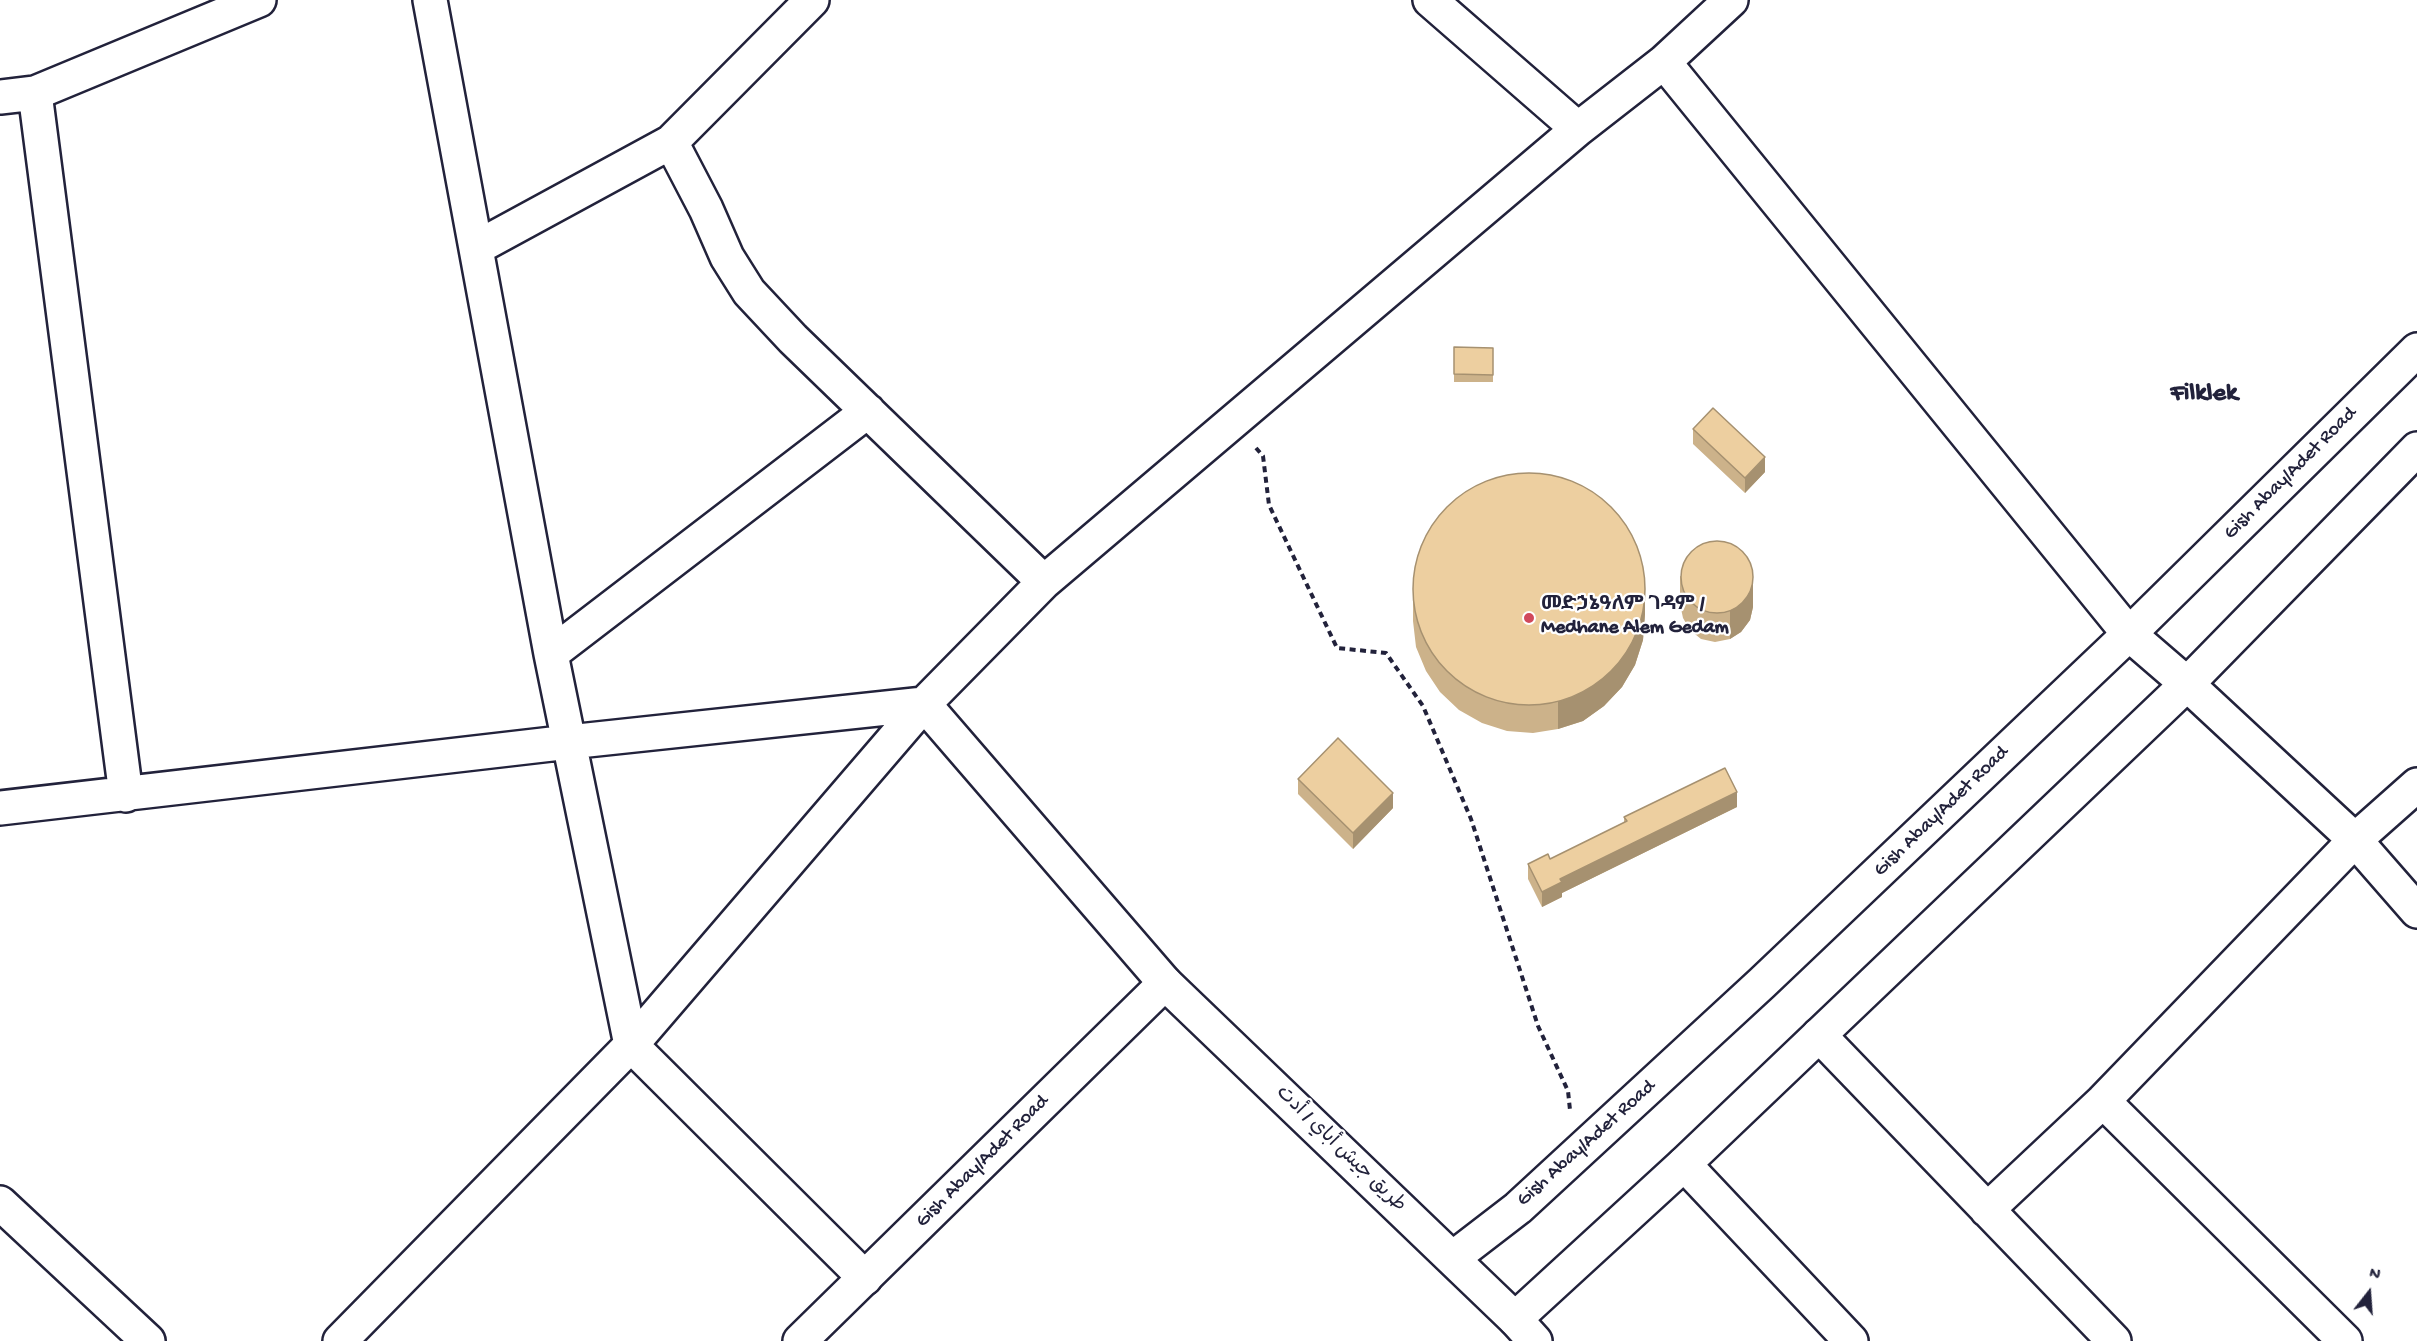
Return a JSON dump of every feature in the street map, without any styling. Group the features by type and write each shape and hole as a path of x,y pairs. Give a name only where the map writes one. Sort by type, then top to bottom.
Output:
{"street":[{"path":"0,97 35,93 259,0"},
{"path":"430,0 551,654 631,1045 865,1278"},
{"path":"476,248 671,142 812,0"},
{"path":"1430,0 1578,129"},
{"path":"340,1341 631,1045 924,704 1044,582 1578,129 1664,62 1731,0"},
{"path":"1664,62 2129,634 2187,684 2355,840 2417,911"},
{"path":"35,93 126,795"},
{"path":"671,142 706,209 727,257 749,292 794,339 1044,582"},
{"name":"Gish Abay/Adet Road","path":"1453,1258 1518,1208 1762,983 2129,634 2417,350"},
{"path":"551,654 868,411"},
{"path":"1525,1330 1684,1164 2187,684 2417,449"},
{"path":"0,808 569,742 924,704"},
{"name":"طريق جيش أباي / أدت","path":"924,704 1165,983 1453,1258 1525,1330"},
{"path":"1987,1210 2103,1101 2355,840 2417,785"},
{"name":"Gish Abay/Adet Road","path":"800,1341 1165,983"},
{"path":"1819,1035 2114,1341"},
{"path":"2103,1101 2346,1341"},
{"path":"1684,1164 1851,1341"},
{"path":"0,1203 148,1341"}],"path":[{"path":"1233,422 1263,456 1269,505 1337,648 1386,653 1422,706 1471,819 1538,1026 1568,1091 1575,1155"}],"building":[{"path":"1454,347 1493,348 1493,375 1454,374"},
{"path":"1713,408 1765,457 1745,478 1693,429"},
{"name":"መድኃኔዓለም ገዳም / Medhane Alem Gedam","path":"1529,473 1563,478 1573,482 1593,493 1611,507 1625,525 1636,545 1640,555 1645,589 1640,623 1636,633 1625,653 1611,671 1593,685 1573,696 1563,700 1529,705 1495,700 1485,696 1465,685 1447,671 1433,653 1422,633 1418,623 1413,589 1418,555 1422,545 1433,525 1447,507 1465,493 1485,482 1495,478"},
{"path":"1717,541 1737,547 1747,557 1753,577 1747,597 1737,607 1717,613 1697,607 1687,597 1681,577 1687,557 1697,547"},
{"path":"1338,738 1393,793 1353,833 1298,779"},
{"path":"1725,768 1737,792 1560,879 1562,882 1542,892 1528,864 1548,854 1550,859 1627,821 1624,817"}],"place":[{"name":"መድኃኔዓለም ገዳም / Medhane Alem Gedam","path":"1529,618"}],"district":[{"name":"Filklek","path":"2204,395"}]}
